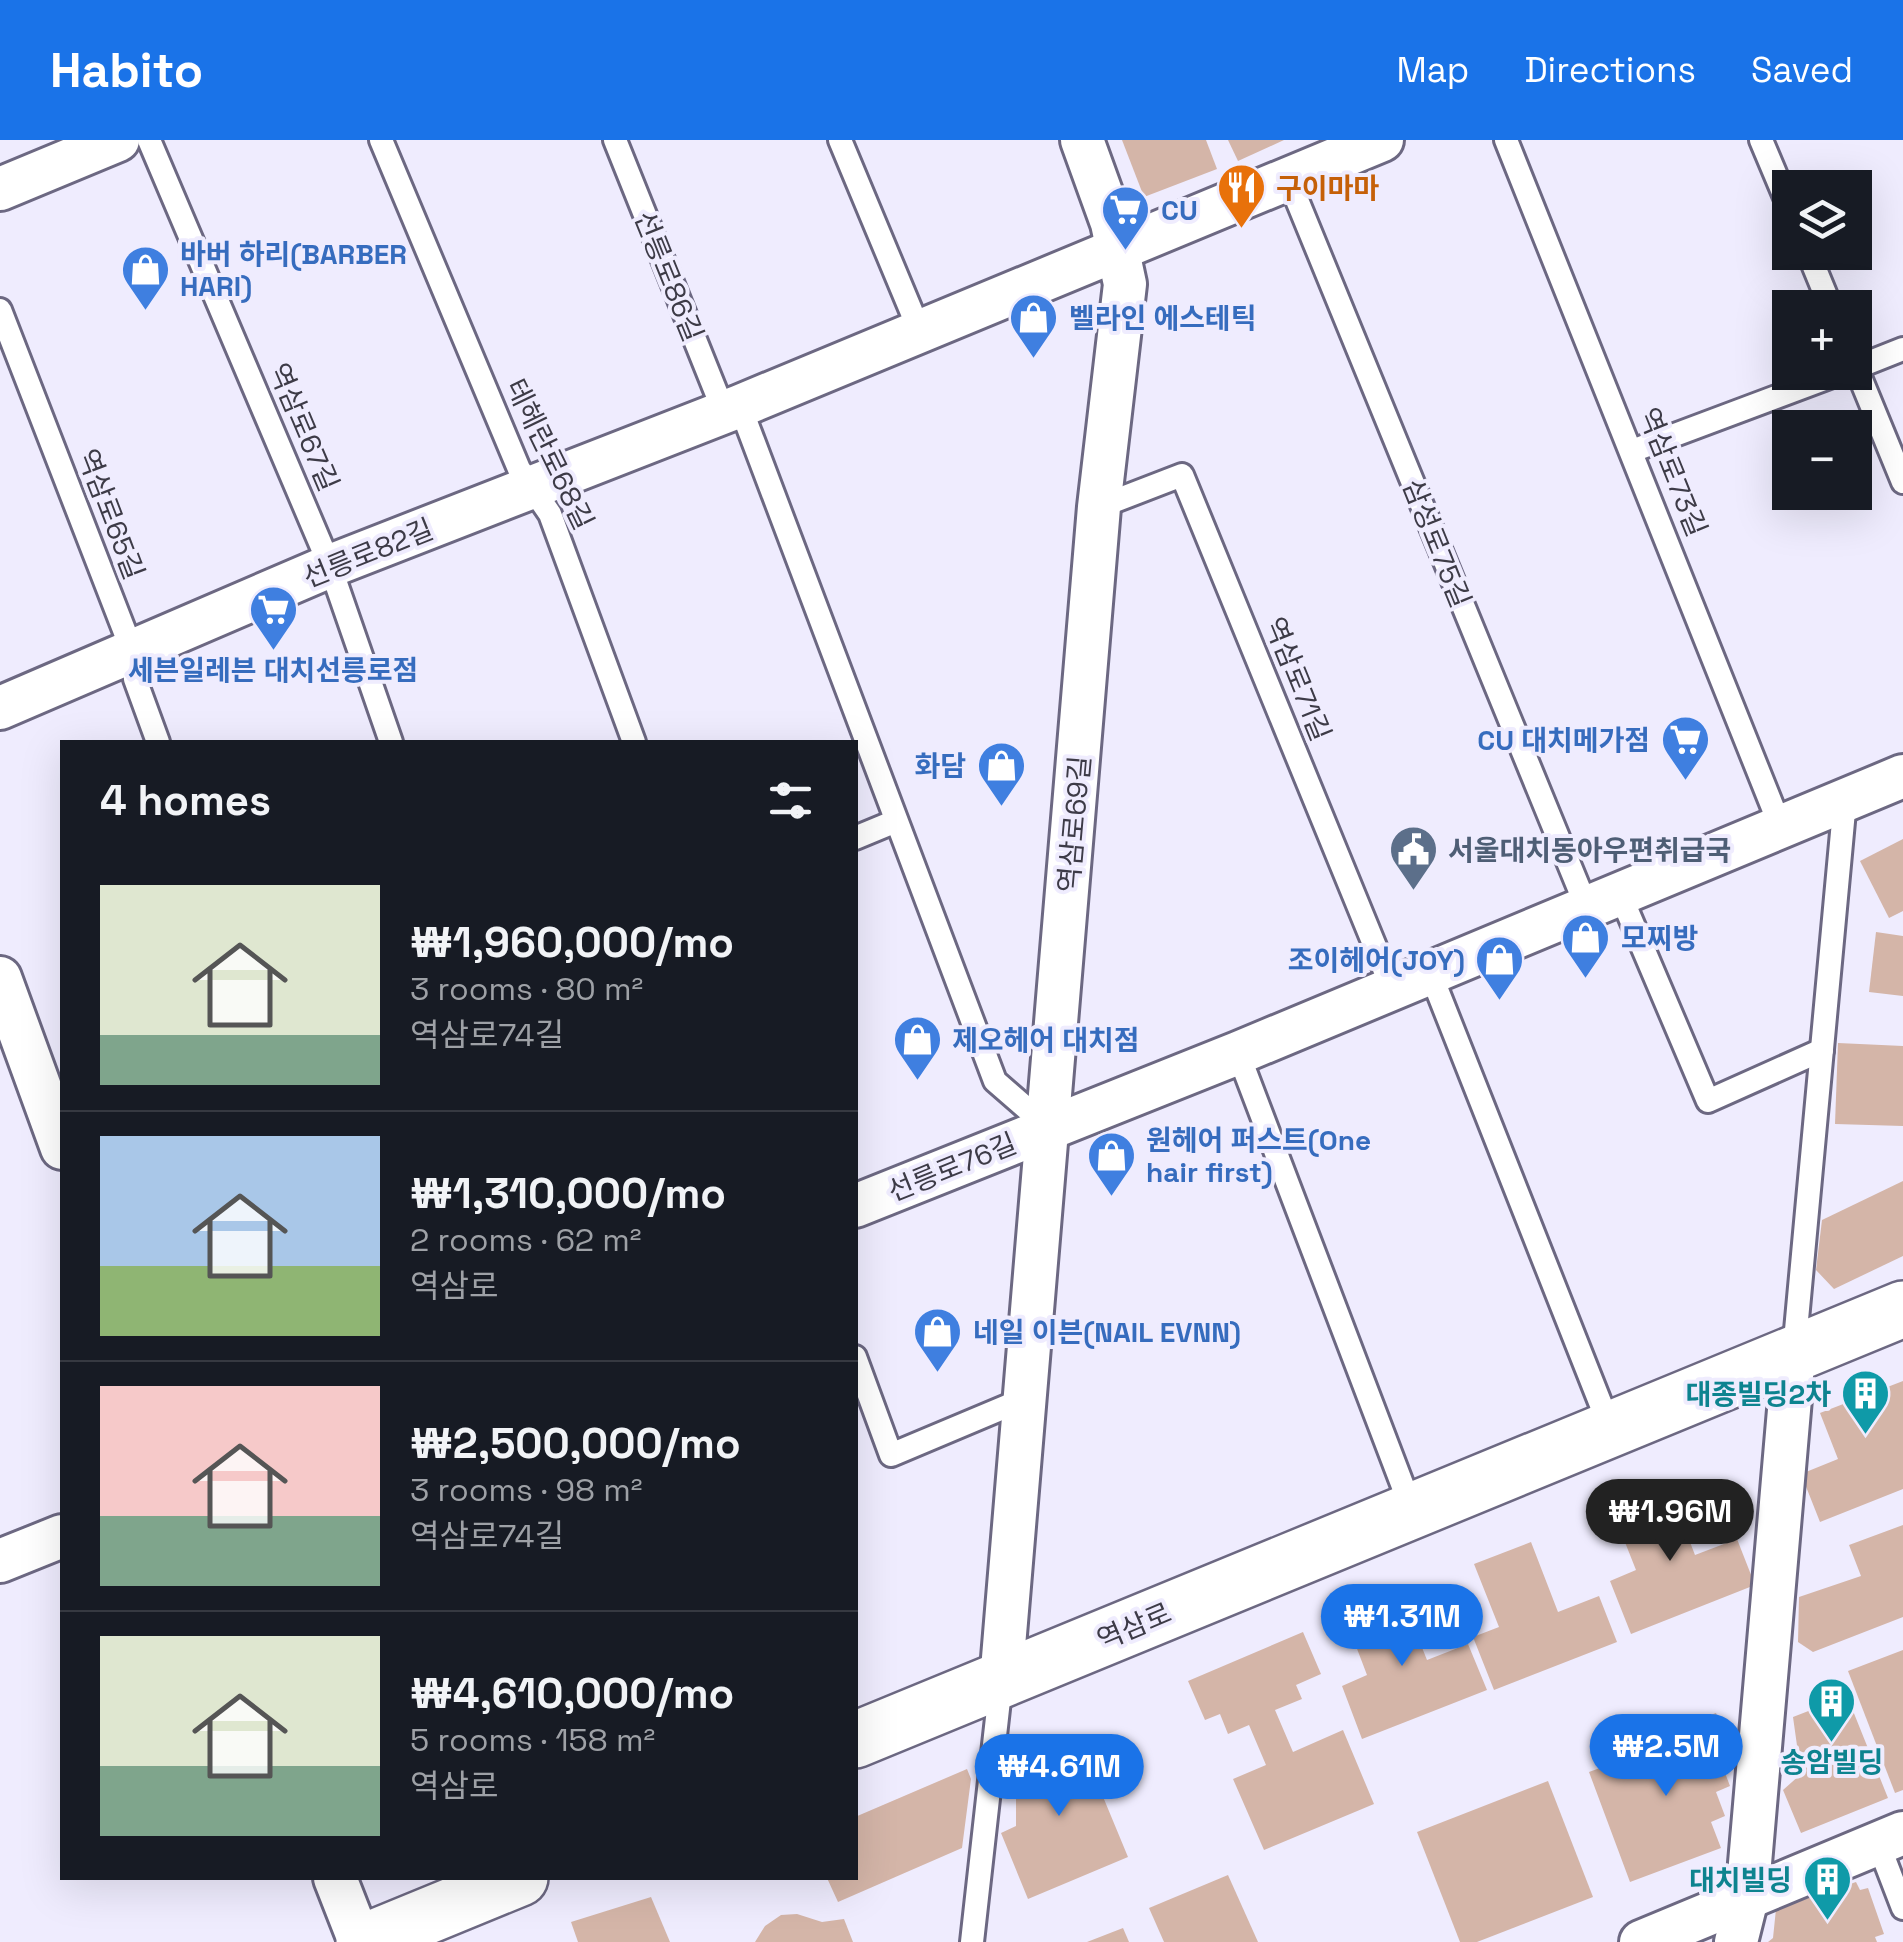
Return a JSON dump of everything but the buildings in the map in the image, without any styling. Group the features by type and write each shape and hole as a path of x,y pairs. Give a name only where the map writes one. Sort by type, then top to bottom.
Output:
{"main road":[{"name":"역삼로","path":"858,1739 1903,1309"},
{"path":"362,1942 515,1880"}],"street":[{"path":"0,189 118,140"},
{"name":"역삼로69길","path":"1001,1682 1099,507 1125,284 1114,250 1112,224 1082,140"},
{"name":"선릉로82길","path":"0,708 330,566 732,409 1382,140"},
{"path":"1049,1128 1903,776"},
{"path":"5,1003 60,1143"},
{"name":"선릉로76길","path":"858,1205 1049,1128"},
{"path":"1736,1942 1746,1898 1794,1352"},
{"path":"0,1561 60,1537"},
{"path":"1641,1942 1890,1838"},
{"path":"337,1880 362,1942"}],"lane":[{"name":"역삼로67길","path":"149,140 330,566 391,740"},
{"name":"테헤란로68길","path":"381,140 519,469 550,514 633,740"},
{"name":"선릉로86길","path":"615,140 732,409"},
{"path":"840,140 920,332"},
{"name":"역삼로73길","path":"1506,140 1781,828"},
{"path":"1761,140 1773,170"},
{"name":"삼성로75길","path":"1288,178 1603,901"},
{"name":"역삼로65길","path":"0,310 133,653 136,679 157,740"},
{"path":"1872,361 1903,350"},
{"path":"1632,451 1795,390"},
{"path":"1865,390 1903,482"},
{"path":"732,409 995,1081 1049,1128"},
{"name":"역삼로71길","path":"1099,507 1182,475 1611,1431"},
{"path":"1794,1352 1845,800"},
{"path":"858,837 896,822"},
{"path":"1603,901 1708,1101 1822,1050"},
{"path":"1238,1053 1412,1510"},
{"path":"858,1365 891,1454 1022,1400"},
{"path":"972,1942 1001,1682"},
{"path":"1890,1838 1903,1908"}],"place":[{"name":"구이마마","path":"1241,230"},
{"name":"CU","path":"1126,252"},
{"name":"바버 하리(BARBER HARI)","path":"145,312"},
{"name":"벨라인 에스테틱","path":"1034,360"},
{"name":"세븐일레븐 대치선릉로점","path":"273,652"},
{"name":"CU 대치메가점","path":"1685,782"},
{"name":"화담","path":"1001,808"},
{"name":"서울대치동아우편취급국","path":"1413,892"},
{"name":"모찌방","path":"1586,980"},
{"name":"조이헤어(JOY)","path":"1500,1002"},
{"name":"제오헤어 대치점","path":"917,1082"},
{"name":"원헤어 퍼스트(One hair first)","path":"1111,1198"},
{"name":"네일 이븐(NAIL EVNN)","path":"938,1374"},
{"name":"대종빌딩2차","path":"1866,1436"},
{"name":"송암빌딩","path":"1832,1744"},
{"name":"대치빌딩","path":"1827,1922"}]}
